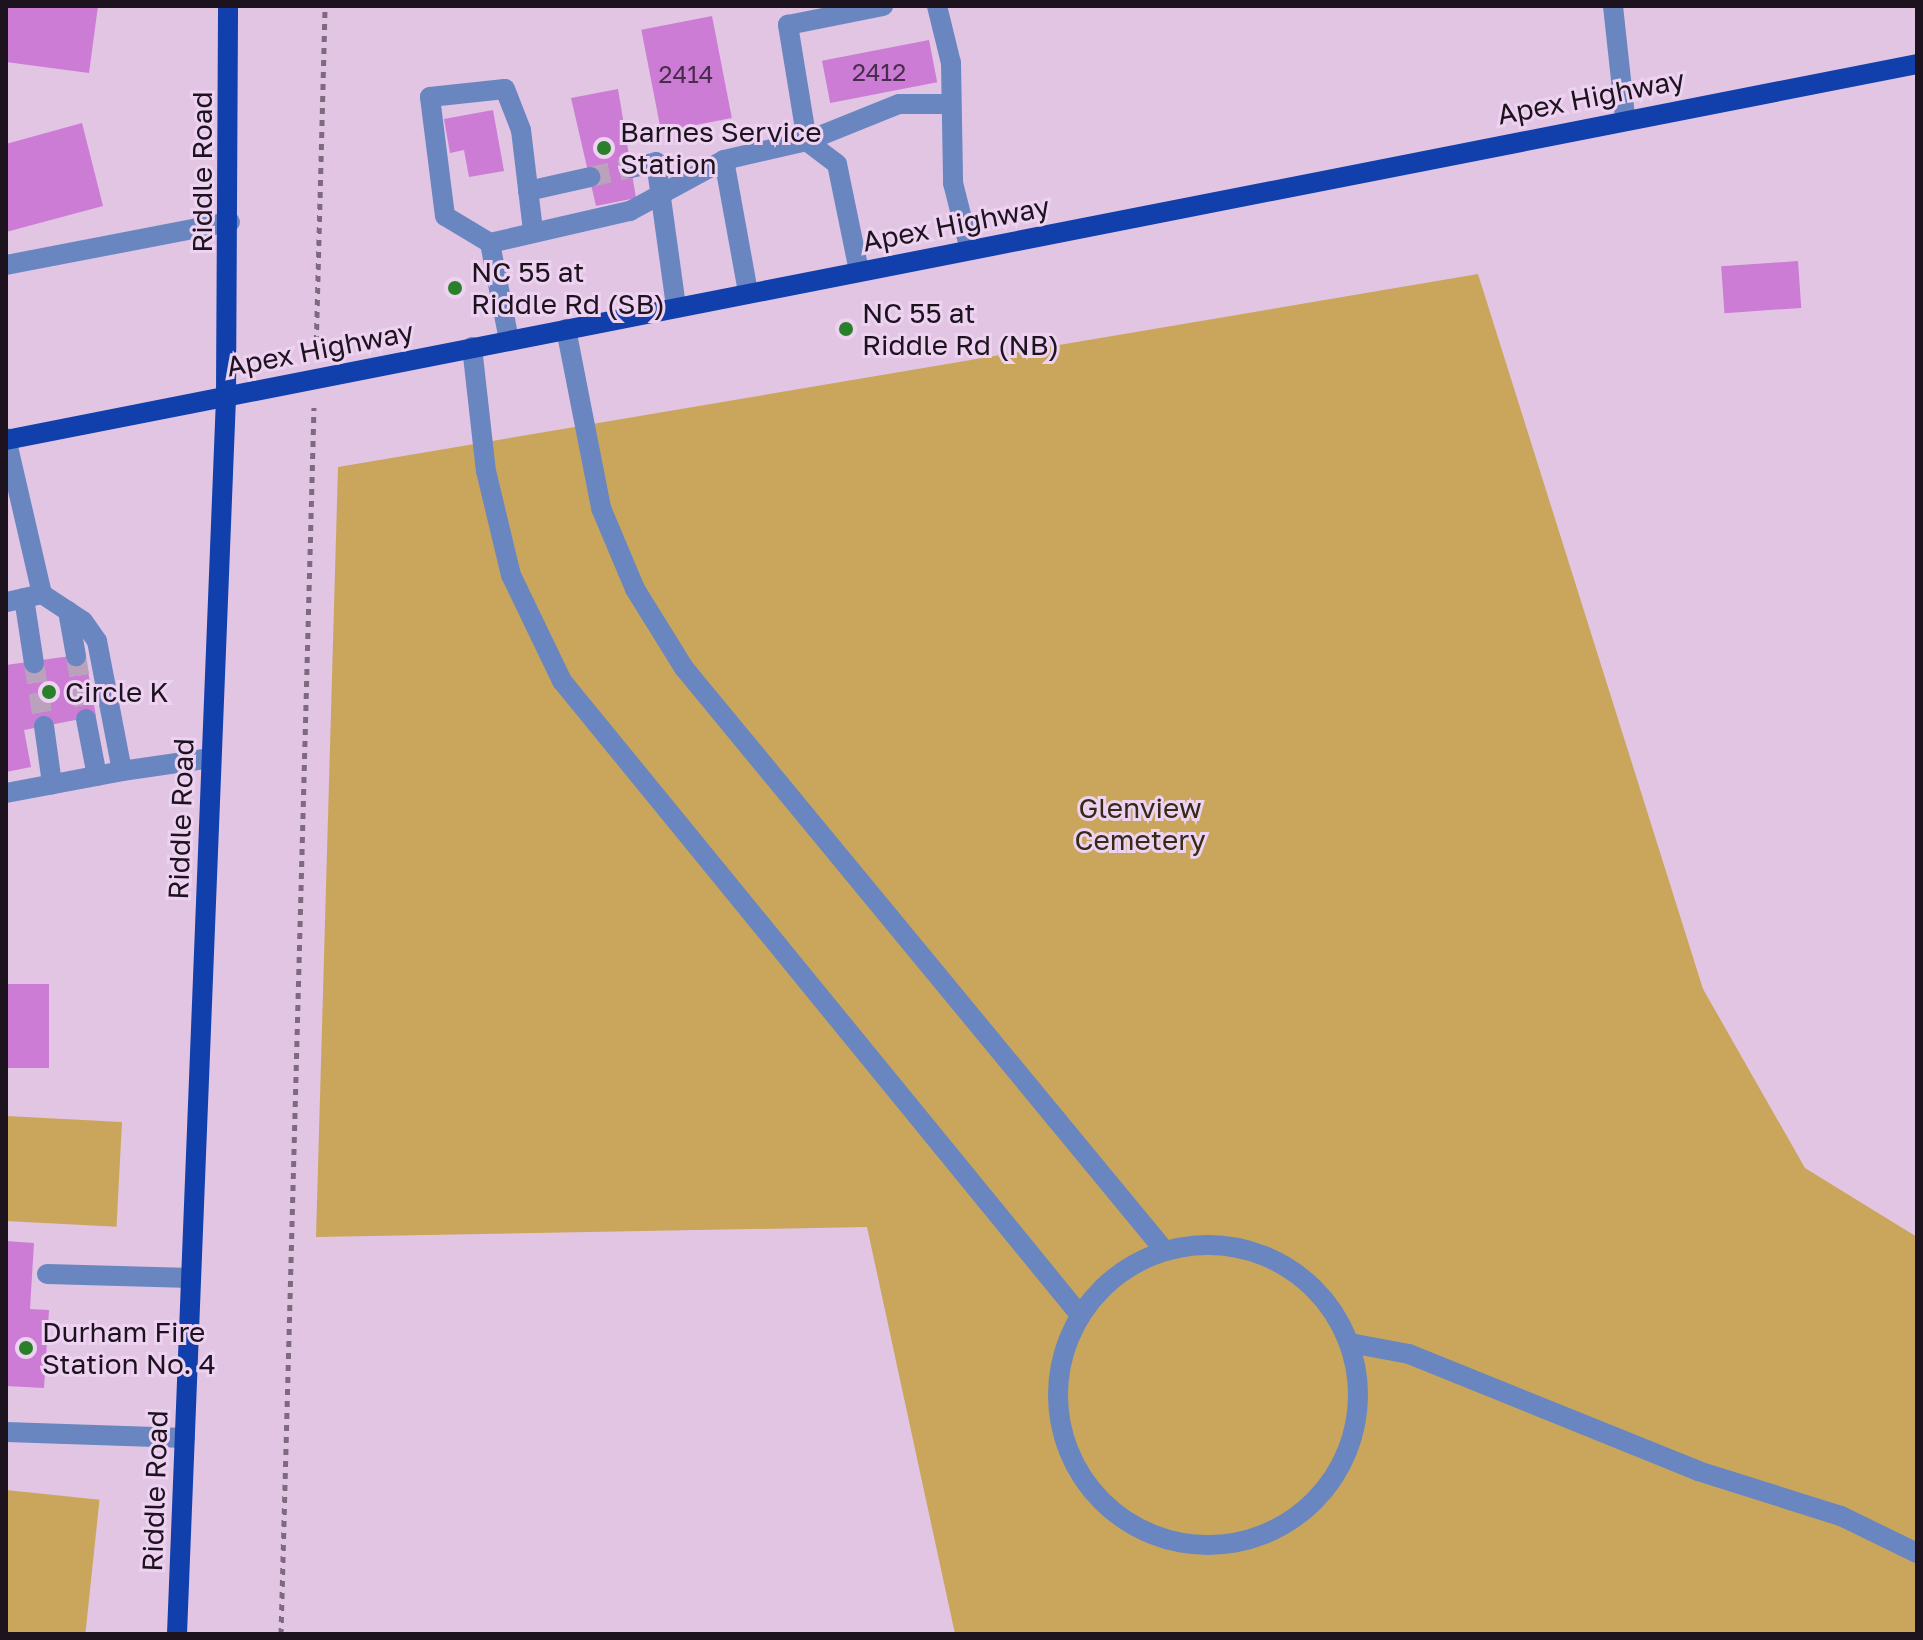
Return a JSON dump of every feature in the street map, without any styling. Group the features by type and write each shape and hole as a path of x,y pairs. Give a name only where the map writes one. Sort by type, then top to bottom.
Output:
{"main road":[{"name":"Riddle Road","path":"177,1634 226,396 230,222 228,6"},
{"name":"Apex Highway","path":"6,439 970,250 1625,117 1917,64"}],"lane":[{"path":"859,271 837,164 807,141 788,16 883,6"},
{"path":"937,6 951,63 949,104 953,183 970,250"},
{"path":"1613,6 1625,117"},
{"path":"533,231 521,130 505,89 430,97 445,216 490,243 630,211 724,160 807,141 899,104 949,104"},
{"path":"724,160 748,292"},
{"path":"631,168 656,162 663,193 676,307"},
{"path":"528,191 590,177"},
{"path":"6,265 230,222"},
{"path":"490,243 509,340"},
{"path":"566,329 601,508 635,589 684,668 1165,1251"},
{"path":"472,347 486,471 511,575 562,681 1080,1315"},
{"path":"6,439 34,663"},
{"path":"24,598 68,611 97,641 122,771"},
{"path":"68,611 76,656"},
{"path":"86,719 97,776"},
{"path":"44,726 52,784"},
{"path":"6,793 211,758"},
{"path":"1229,1245 1264,1254 1326,1301 1350,1343 1359,1389 1356,1427 1337,1474 1307,1510 1266,1536 1231,1545 1180,1545 1130,1525 1097,1499 1068,1453 1057,1405 1064,1350 1080,1315 1119,1274 1165,1251 1229,1245"},
{"path":"47,1274 191,1278"},
{"path":"1350,1343 1409,1354 1698,1471 1841,1516 1917,1553"},
{"path":"6,1432 185,1438"}],"path":[{"path":"281,1634 325,6"}],"green space":[{"name":"Glenview Cemetery","path":"1478,274 1703,989 1805,1168 1917,1237 1917,1634 955,1634 867,1227 316,1237 338,467"},
{"path":"6,1116 122,1122 117,1227 6,1221"},
{"path":"6,1490 99,1500 85,1634 6,1634"}],"building":[{"path":"6,6 98,6 89,73 6,62"},
{"path":"712,16 732,118 661,132 641,30"},
{"path":"929,40 937,82 830,103 822,61"},
{"name":"Barnes Service Station","path":"618,89 636,198 596,206 571,98"},
{"path":"493,110 504,171 469,177 464,150 450,153 444,119"},
{"path":"82,123 103,206 6,232 6,144"},
{"path":"1798,261 1801,308 1724,313 1721,266"},
{"name":"Circle K","path":"85,654 96,716 24,730 31,767 6,772 6,665"},
{"path":"6,984 49,984 49,1068 6,1068"},
{"name":"Durham Fire Station No. 4","path":"6,1241 34,1243 30,1309 49,1310 44,1388 6,1386"}],"tunnel":[{"path":"590,177 631,168"},
{"path":"76,656 86,719"},
{"path":"34,663 44,726"}],"place":[{"name":"Barnes Service Station","path":"604,148"},
{"name":"NC 55 at Riddle Rd (SB)","path":"455,288"},
{"name":"NC 55 at Riddle Rd (NB)","path":"846,329"},
{"name":"Circle K","path":"49,692"},
{"name":"Durham Fire Station No. 4","path":"26,1348"}]}
